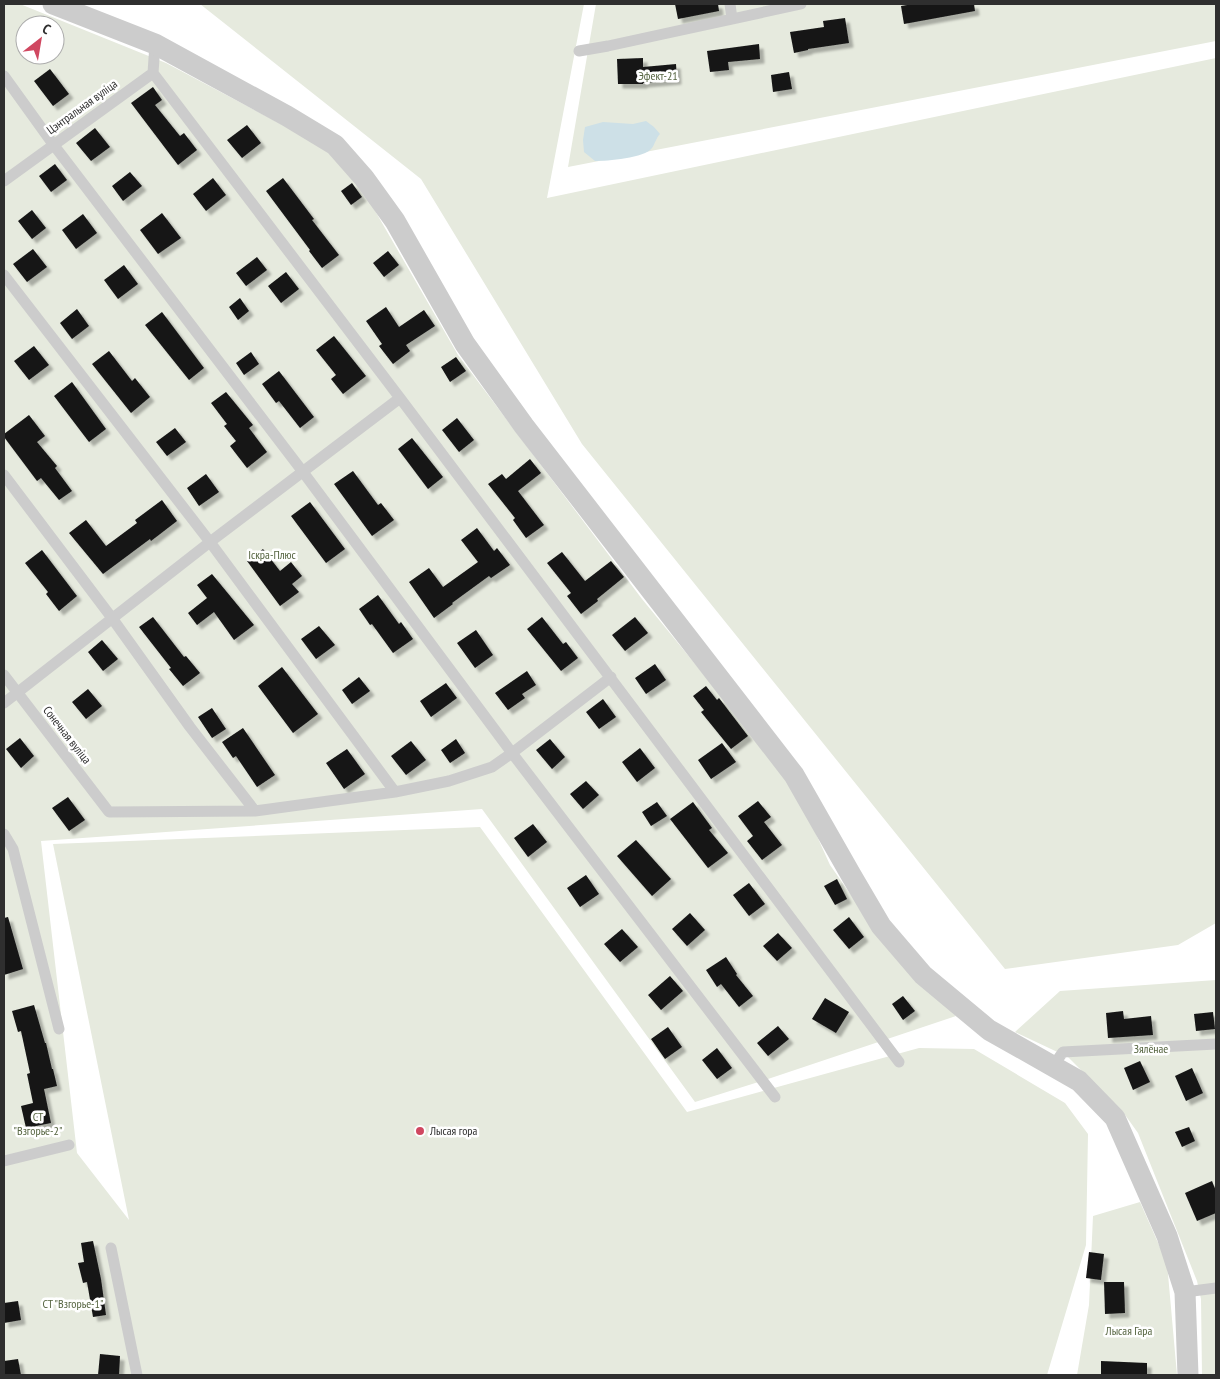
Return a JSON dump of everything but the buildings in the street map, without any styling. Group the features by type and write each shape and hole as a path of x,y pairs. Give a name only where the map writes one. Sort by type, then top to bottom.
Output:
{"street":[{"path":"53,4 155,44 287,116 335,146 364,178 395,221 465,344 486,374 524,426 794,775 881,926 923,975 989,1030 1079,1081 1116,1118 1167,1236 1186,1292 1188,1375"}],"lane":[{"path":"730,4 732,19"},
{"path":"579,51 801,4"},
{"path":"155,44 153,72 611,677 899,1062"},
{"name":"Цэнтральная вуліца","path":"4,181 153,72"},
{"path":"4,76 53,144 303,472 512,753 775,1096"},
{"path":"4,275 210,542 395,792"},
{"path":"4,703 210,542 400,398"},
{"path":"4,475 112,618 190,727 255,811 395,792 449,781 492,767 611,677"},
{"name":"Сонечная вуліца","path":"4,675 109,812 255,811"},
{"path":"4,834 12,849 59,1029"},
{"path":"1053,1066 1063,1052 1216,1044"},
{"path":"4,1161 69,1145"},
{"path":"111,1248 137,1375"},
{"path":"1186,1292 1216,1288"}],"green space":[{"path":"4,4 20,4 47,15 15,15 15,65 65,65 65,22 166,63 324,147 344,165 370,202 458,355 642,599 772,758 802,803 830,865 892,954 956,1016 695,1102 482,809 41,841 77,1153 129,1220 53,844 480,827 687,1112 919,1048 974,1049 1065,1103 1088,1134 1086,1245 1047,1375 4,1375"},
{"path":"200,4 584,4 547,198 1216,58 1216,923 1178,945 1005,969 582,444 421,179"},
{"name":"Эфект-21","path":"596,4 1216,4 1216,41 568,167"},
{"name":"Зялёнае","path":"1216,980 1216,1375 1202,1375 1201,1299 1197,1281 1138,1133 1123,1112 1068,1057 1015,1032 1060,991"},
{"name":"Лысая Гара","path":"1140,1202 1167,1263 1177,1375 1077,1375 1089,1305 1093,1216"}],"shaded area":[{"path":"646,121 660,134 652,148 642,154 595,161 584,152 585,127 603,122 633,124"}],"place":[{"name":"Лысая гора","path":"420,1131"}],"park label":[{"name":"Іскра-Плюс","path":"272,555"},
{"name":"СТ \"Взгорье-2\"","path":"38,1124"},
{"name":"СТ \"Взгорье-1\"","path":"73,1304"}]}
